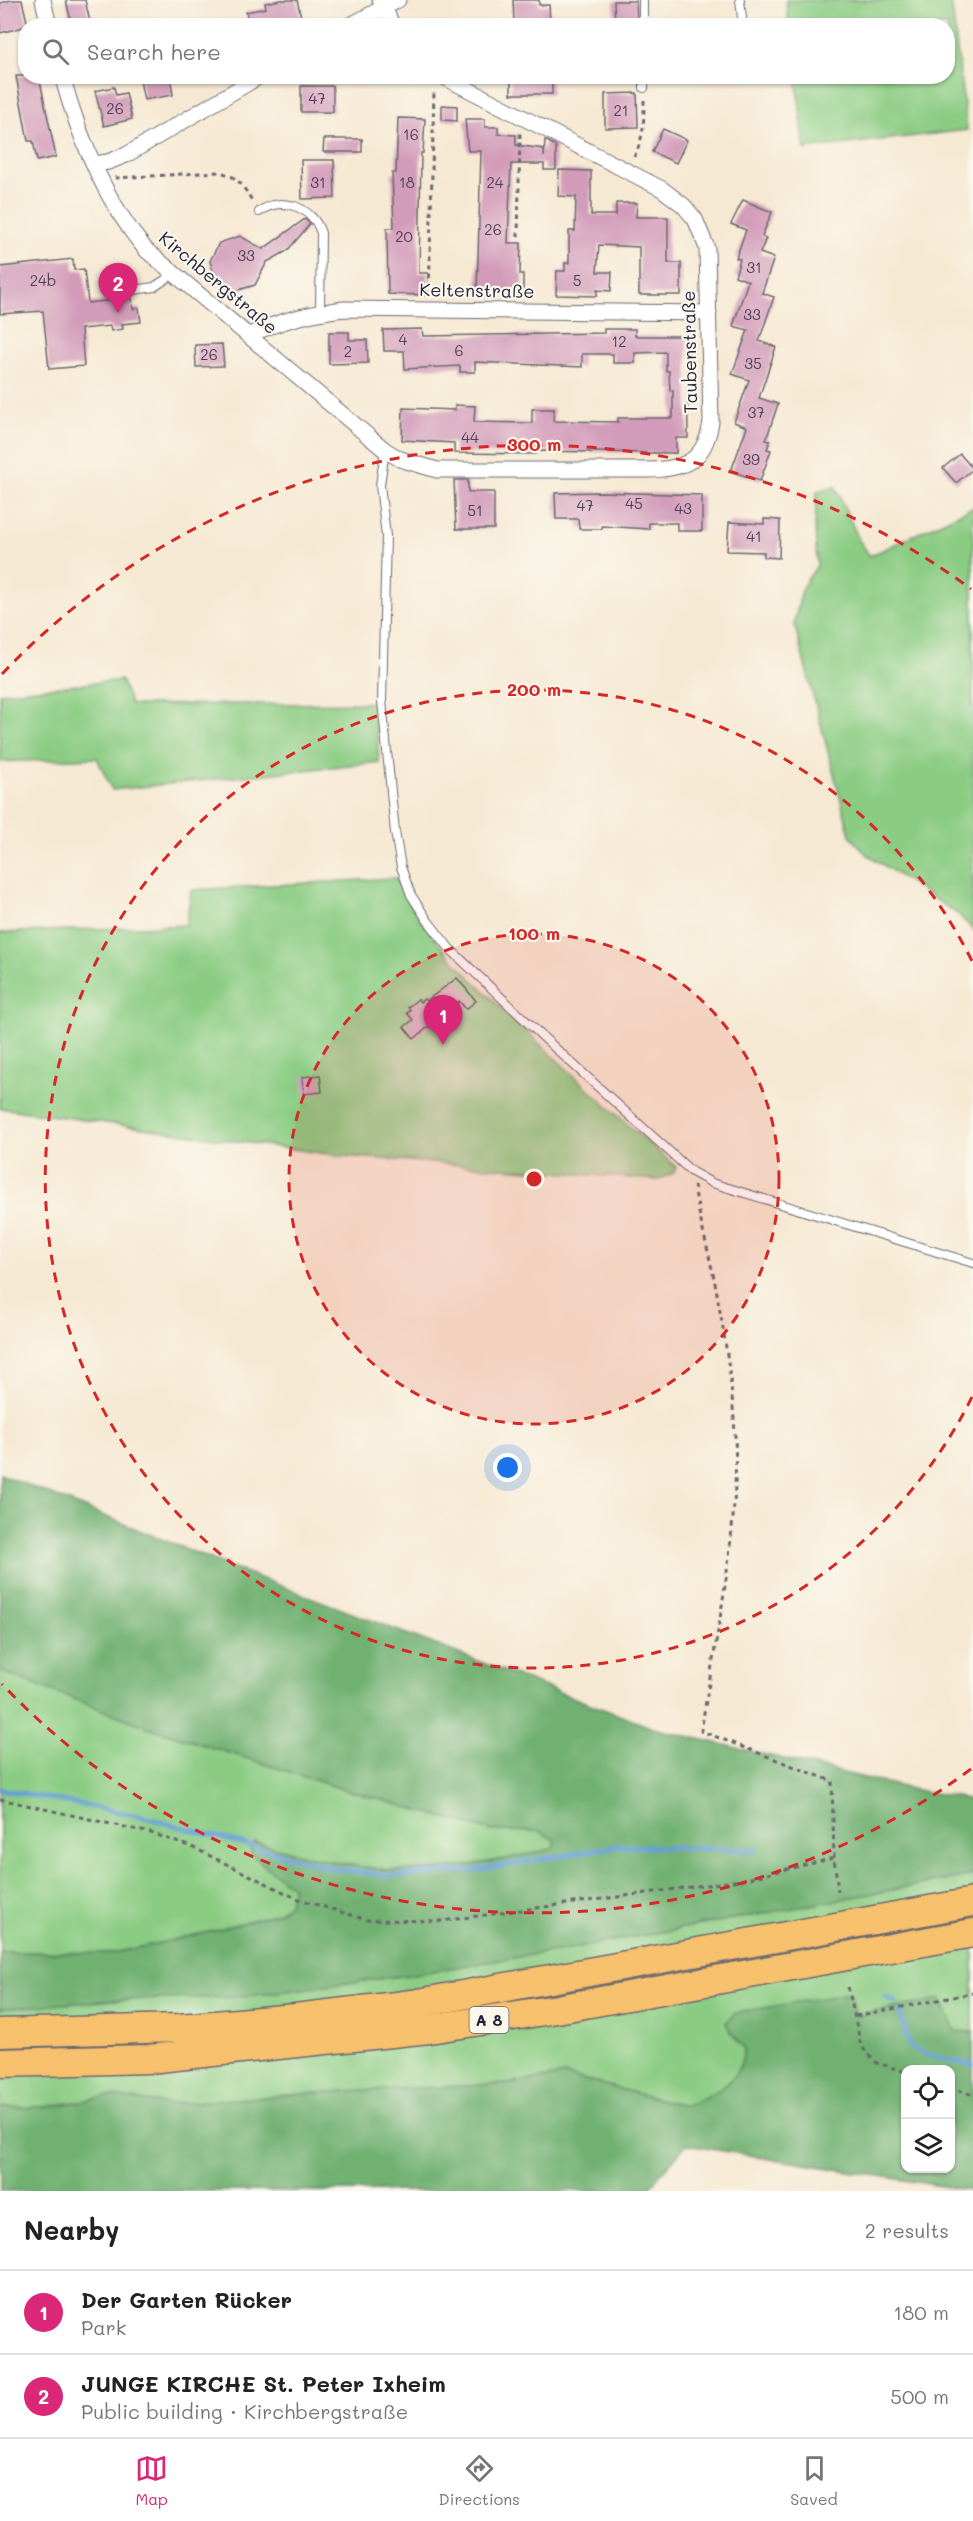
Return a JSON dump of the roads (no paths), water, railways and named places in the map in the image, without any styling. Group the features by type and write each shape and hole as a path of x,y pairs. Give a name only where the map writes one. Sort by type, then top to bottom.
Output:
{"highway":[{"name":"A 8","path":"0,2032 179,2028 295,2018 413,2004 973,1902"},
{"name":"A 8","path":"0,2062 149,2059 429,2029 557,2009 973,1933"}],"street":[{"path":"43,0 47,18"},
{"path":"360,18 382,3 398,0"},
{"path":"382,3 389,18"},
{"name":"Kirchbergstraße","path":"64,84 73,115 94,164 127,228 146,250 385,450"},
{"path":"94,164 108,162 126,155 246,84"},
{"name":"Taubenstraße","path":"385,450 400,459 437,470 670,470 688,464 700,452 709,436 711,422 707,248 703,233 695,219 683,205 662,189 628,170 442,84"},
{"name":"Keltenstraße","path":"250,335 273,323 344,309 709,313"}],"lane":[{"path":"643,0 643,18"},
{"path":"740,0 742,18"},
{"path":"259,212 268,205 279,202 305,211 319,225 321,233 320,312"},
{"path":"108,294 154,287 174,274"},
{"path":"385,450 380,485 386,536 382,701 395,832 401,867 411,895 428,921 450,949 692,1172 712,1183 973,1263"}],"waterway":[{"path":"0,1789 140,1816 335,1869 391,1876 471,1871 618,1846 757,1850"},
{"path":"886,1997 896,2002"},
{"path":"899,2012 911,2048 927,2055 973,2065"}],"place":[{"name":"JUNGE KIRCHE St. Peter Ixheim","path":"118,313"},
{"name":"Der Garten Rücker","path":"443,1045"}]}
